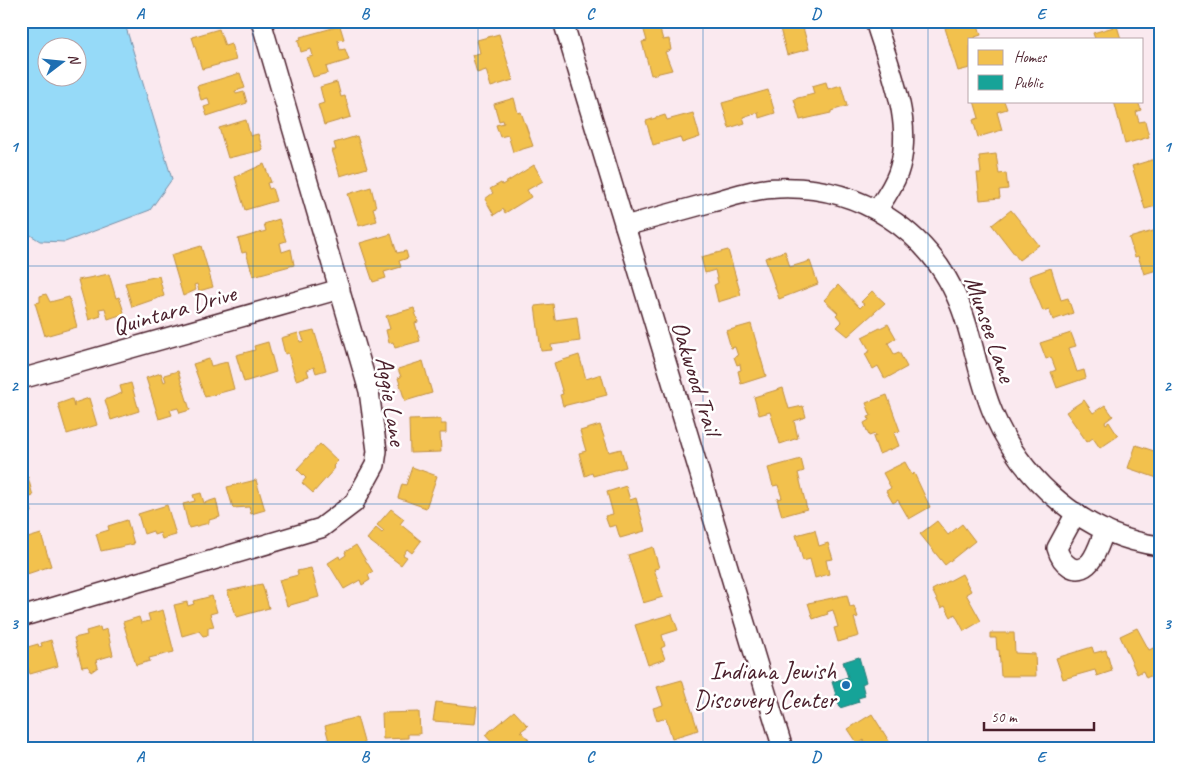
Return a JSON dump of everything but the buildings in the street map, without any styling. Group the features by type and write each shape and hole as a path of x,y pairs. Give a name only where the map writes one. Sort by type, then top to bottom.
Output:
{"street":[{"name":"Aggie Lane","path":"21,617 321,528 354,504 375,465 377,451 369,391 261,21"},
{"name":"Oakwood Trail","path":"563,21 783,749"},
{"path":"875,21 902,114 904,141 898,174 877,210"},
{"name":"Munsee Lane","path":"625,226 748,192 776,188 825,191 858,201 877,210 911,233 930,253 945,276 960,306 987,398 1003,435 1029,473 1048,493 1076,513 1105,530 1130,539 1160,546"},
{"name":"Quintara Drive","path":"21,379 340,289"},
{"path":"1076,513 1057,548 1060,558 1066,565 1074,569 1083,567 1091,561 1105,530"}],"water":[{"path":"30,21 124,21 172,179 150,210 65,242 40,241 21,229 21,26"}],"place":[{"name":"Indiana Jewish Discovery Center","path":"846,685"}]}
